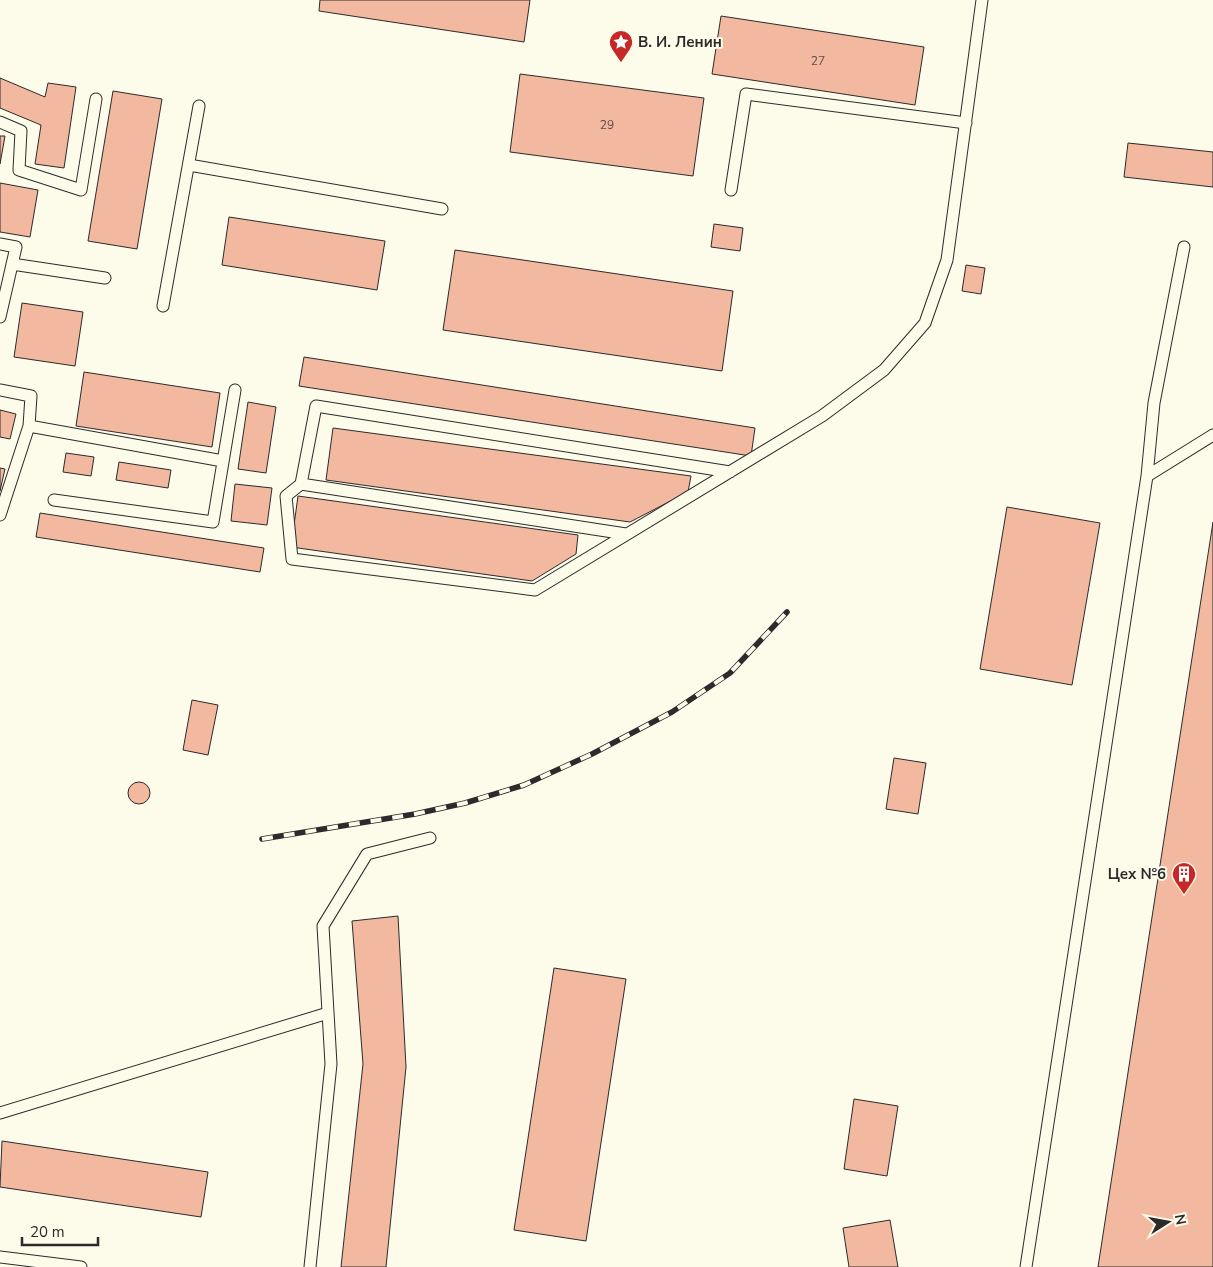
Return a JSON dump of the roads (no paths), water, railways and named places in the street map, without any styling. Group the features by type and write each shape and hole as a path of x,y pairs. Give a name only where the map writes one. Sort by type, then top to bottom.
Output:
{"lane":[{"path":"730,472 316,406 301,484 286,496 292,559 535,590 626,534 730,472 822,416 884,370 925,323 948,260 982,0"},
{"path":"731,190 746,94 966,123"},
{"path":"0,122 21,131 19,170 81,190 96,99"},
{"path":"163,306 199,106"},
{"path":"189,164 442,209"},
{"path":"0,244 16,246 0,317"},
{"path":"1026,1267 1147,476 1154,403 1184,248"},
{"path":"12,264 105,278"},
{"path":"0,390 31,396 29,426 0,515"},
{"path":"54,500 213,522 236,390"},
{"path":"29,426 223,462"},
{"path":"1147,476 1213,434"},
{"path":"301,484 626,534"},
{"path":"310,1267 331,1064 323,926 367,854 430,838"},
{"path":"0,1113 328,1013"},
{"path":"0,1257 81,1267"}],"railway":[{"path":"262,839 415,814 465,803 524,785 592,754 672,712 730,673 787,612"}],"place":[{"name":"В. И. Ленин","path":"621,63"},
{"name":"Цех №6","path":"1184,895"}]}
